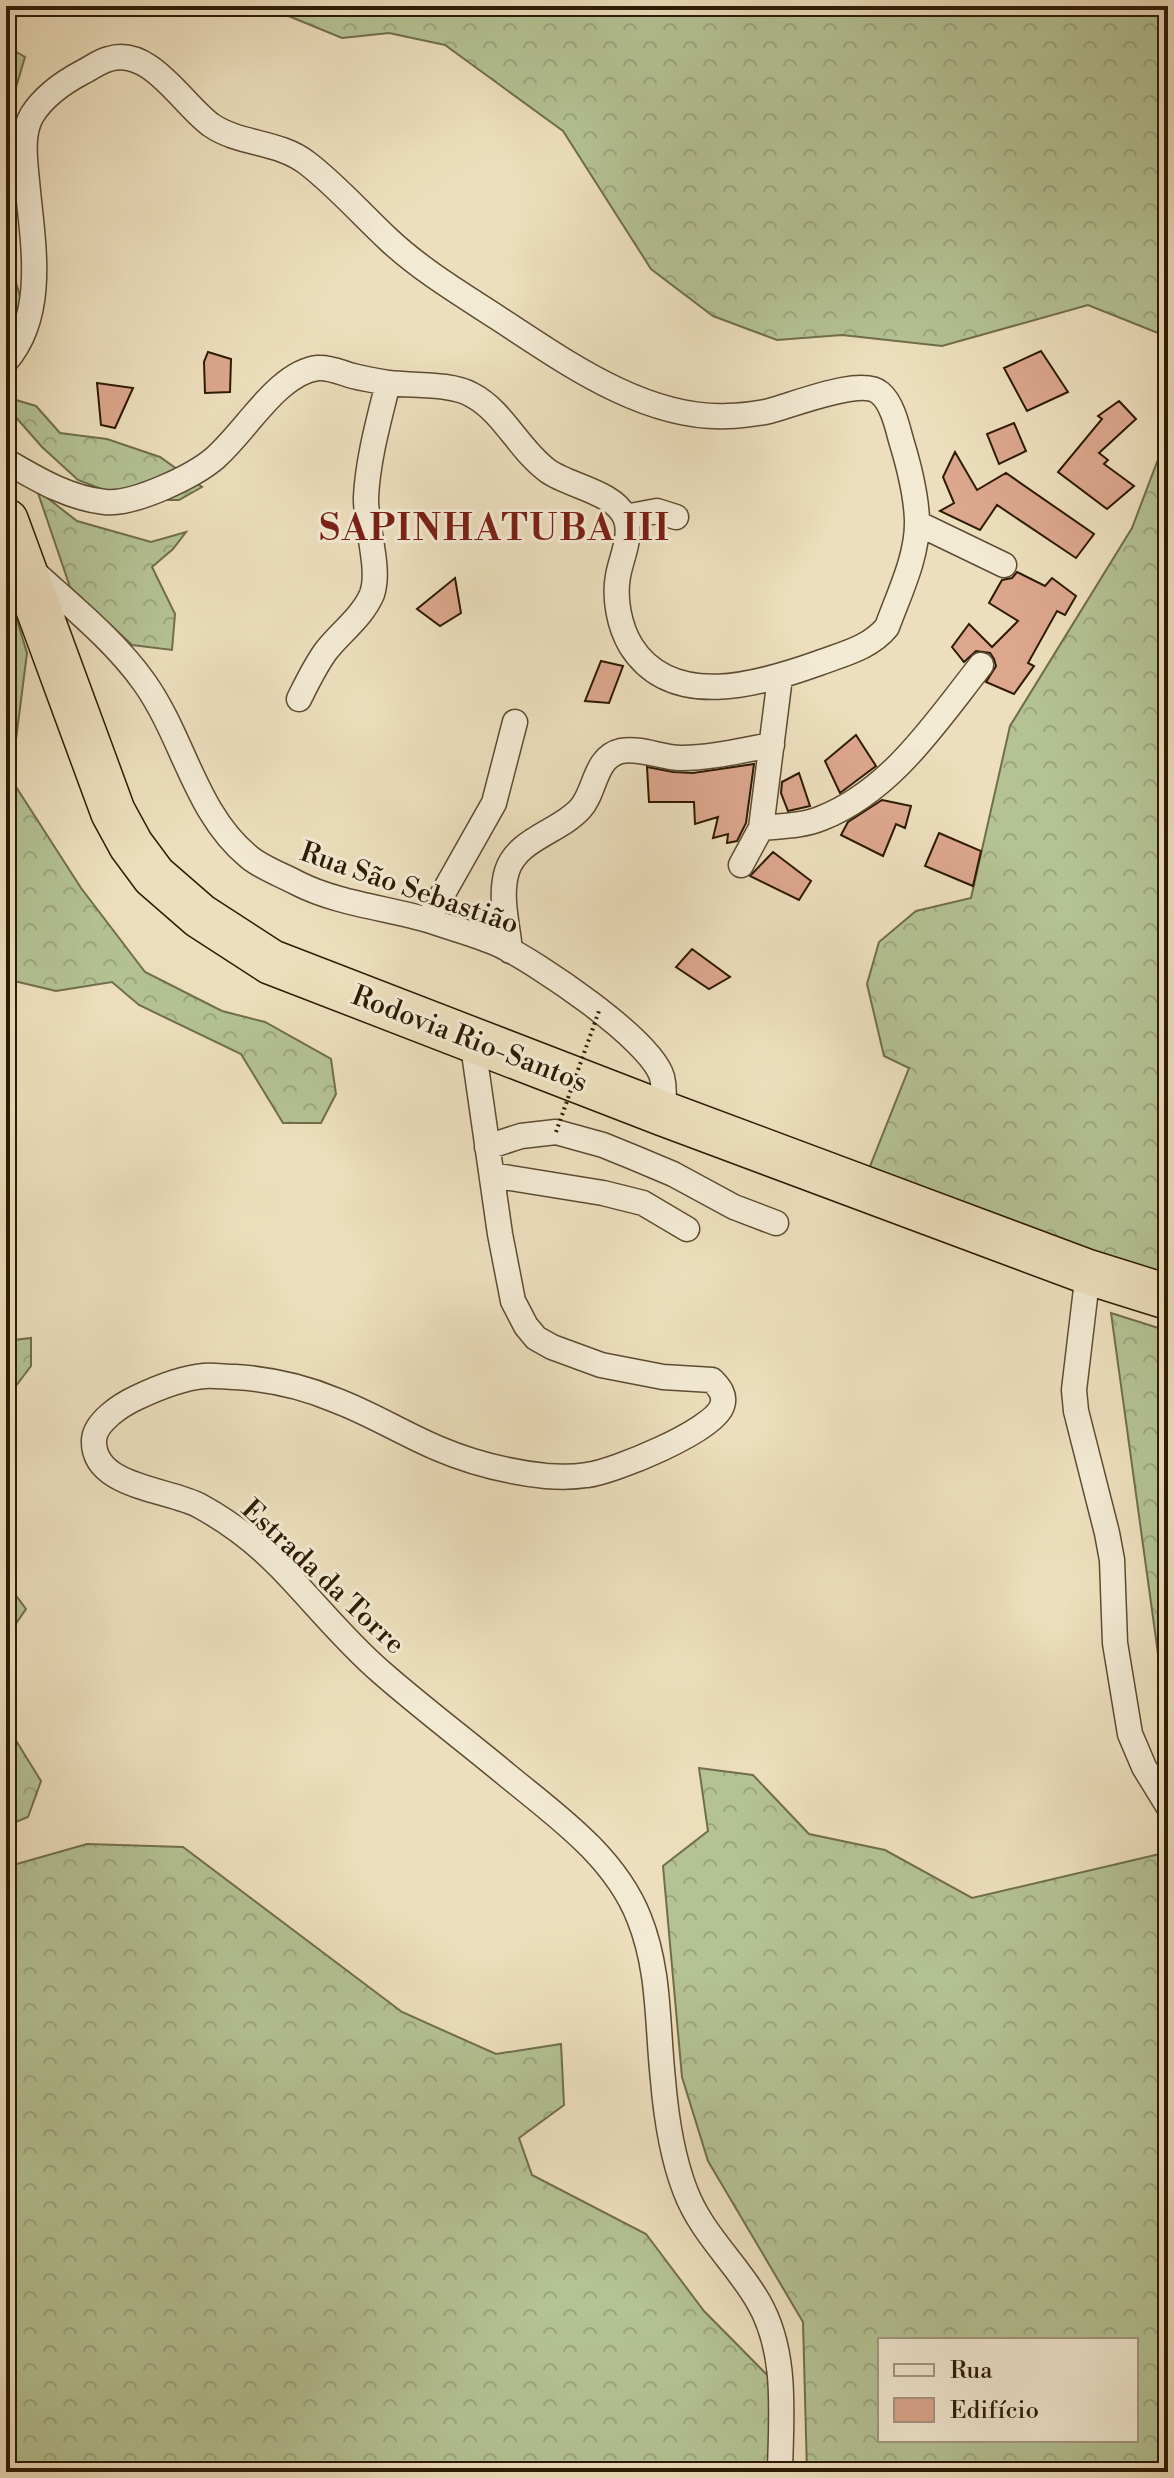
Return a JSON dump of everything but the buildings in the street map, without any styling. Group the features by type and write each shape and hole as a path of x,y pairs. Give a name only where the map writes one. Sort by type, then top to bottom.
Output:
{"highway":[{"name":"Rodovia Rio-Santos","path":"13,540 113,812 131,845 154,876 200,916 271,962 662,1113 1088,1272 1168,1297"}],"street":[{"path":"6,361 27,329 32,308 31,233 24,150 30,117 67,80 109,59 135,58 152,68 214,127 237,138 296,155 391,242 438,279 552,353 625,394 686,413 729,416 764,412 851,389 869,387 883,395 891,409 911,473 917,523 911,557 887,627 879,637 780,677 713,688 677,681 652,669 631,645 621,621 617,596 617,577 627,536 625,517 617,506 549,472 513,437 492,410 469,393 388,383 329,368 306,371 286,383 262,405 215,458 182,479 144,495 108,503 75,496 47,485 6,461"},
{"path":"299,699 322,658 373,592 367,481 388,383"},
{"path":"625,517 657,511 676,517"},
{"path":"917,523 1004,565"},
{"name":"Rua São Sebastião","path":"13,540 115,646 145,683 174,734 219,827 251,859 302,886 428,920 510,951 626,1030 654,1060 662,1076 662,1113"},
{"path":"761,828 819,819 840,810 882,781 910,753 981,665"},
{"path":"741,865 761,828 780,677"},
{"path":"428,920 494,803 515,722"},
{"path":"510,951 504,908 507,870 526,847 580,810 608,757 629,750 694,758 772,745"},
{"name":"Estrada da Torre","path":"472,1039 500,1234 513,1301 526,1326 536,1338 552,1347 601,1365 663,1377 712,1380 722,1393 720,1411 706,1425 669,1445 604,1471 590,1475 550,1476 492,1468 439,1449 333,1399 261,1379 205,1375 161,1386 127,1403 98,1428 94,1436 95,1448 102,1464 118,1478 131,1485 191,1501 217,1515 248,1540 274,1562 375,1668 570,1826 615,1874 636,1910 650,1948 660,2019 663,2080 674,2151 686,2192 705,2230 756,2297 770,2323 778,2350 780,2472"},
{"path":"487,1147 521,1136 556,1132 635,1158 673,1174 734,1207 776,1223"},
{"path":"492,1175 603,1193 643,1203 687,1229"},
{"path":"1088,1272 1074,1390 1076,1411 1112,1560 1115,1643 1130,1734 1144,1767 1168,1806"}],"path":[{"path":"556,1132 599,1011"}],"green space":[{"path":"264,6 1168,6 1168,337 1088,305 942,346 842,335 777,340 713,316 651,269 563,131 445,45 389,33 342,38"},
{"path":"6,46 25,57 6,121"},
{"path":"6,251 27,318 6,342"},
{"path":"6,397 36,406 60,433 107,439 160,457 202,487 179,500 130,500 78,480 42,447 6,406"},
{"path":"1168,433 1168,1278 867,1174 909,1068 884,1056 867,984 879,942 916,911 971,898 1010,726 1132,528"},
{"path":"37,490 77,521 151,542 186,532 173,549 152,567 175,614 172,650 132,645 70,587"},
{"path":"6,584 27,653 11,779 81,888 145,972 222,1011 265,1022 331,1059 336,1094 321,1123 283,1123 241,1054 139,1005 112,982 56,991 14,981 6,1003"},
{"path":"1111,1313 1168,1331 1168,1726"},
{"path":"31,1338 31,1366 6,1399 6,1341"},
{"path":"6,1582 26,1609 6,1638"},
{"path":"6,1705 7,1726 41,1781 28,1817 6,1826"},
{"path":"699,1768 753,1775 809,1834 885,1850 972,1898 1168,1852 1168,2472 807,2472 803,2322 708,2161 682,2077 663,1866 708,1831"},
{"path":"87,1844 183,1847 402,2012 496,2054 561,2044 564,2105 519,2138 532,2175 646,2234 704,2311 782,2390 778,2472 6,2472 6,2424 15,2403 6,2325 6,1867"}],"district":[{"name":"SAPINHATUBA III","path":"495,527"}]}
